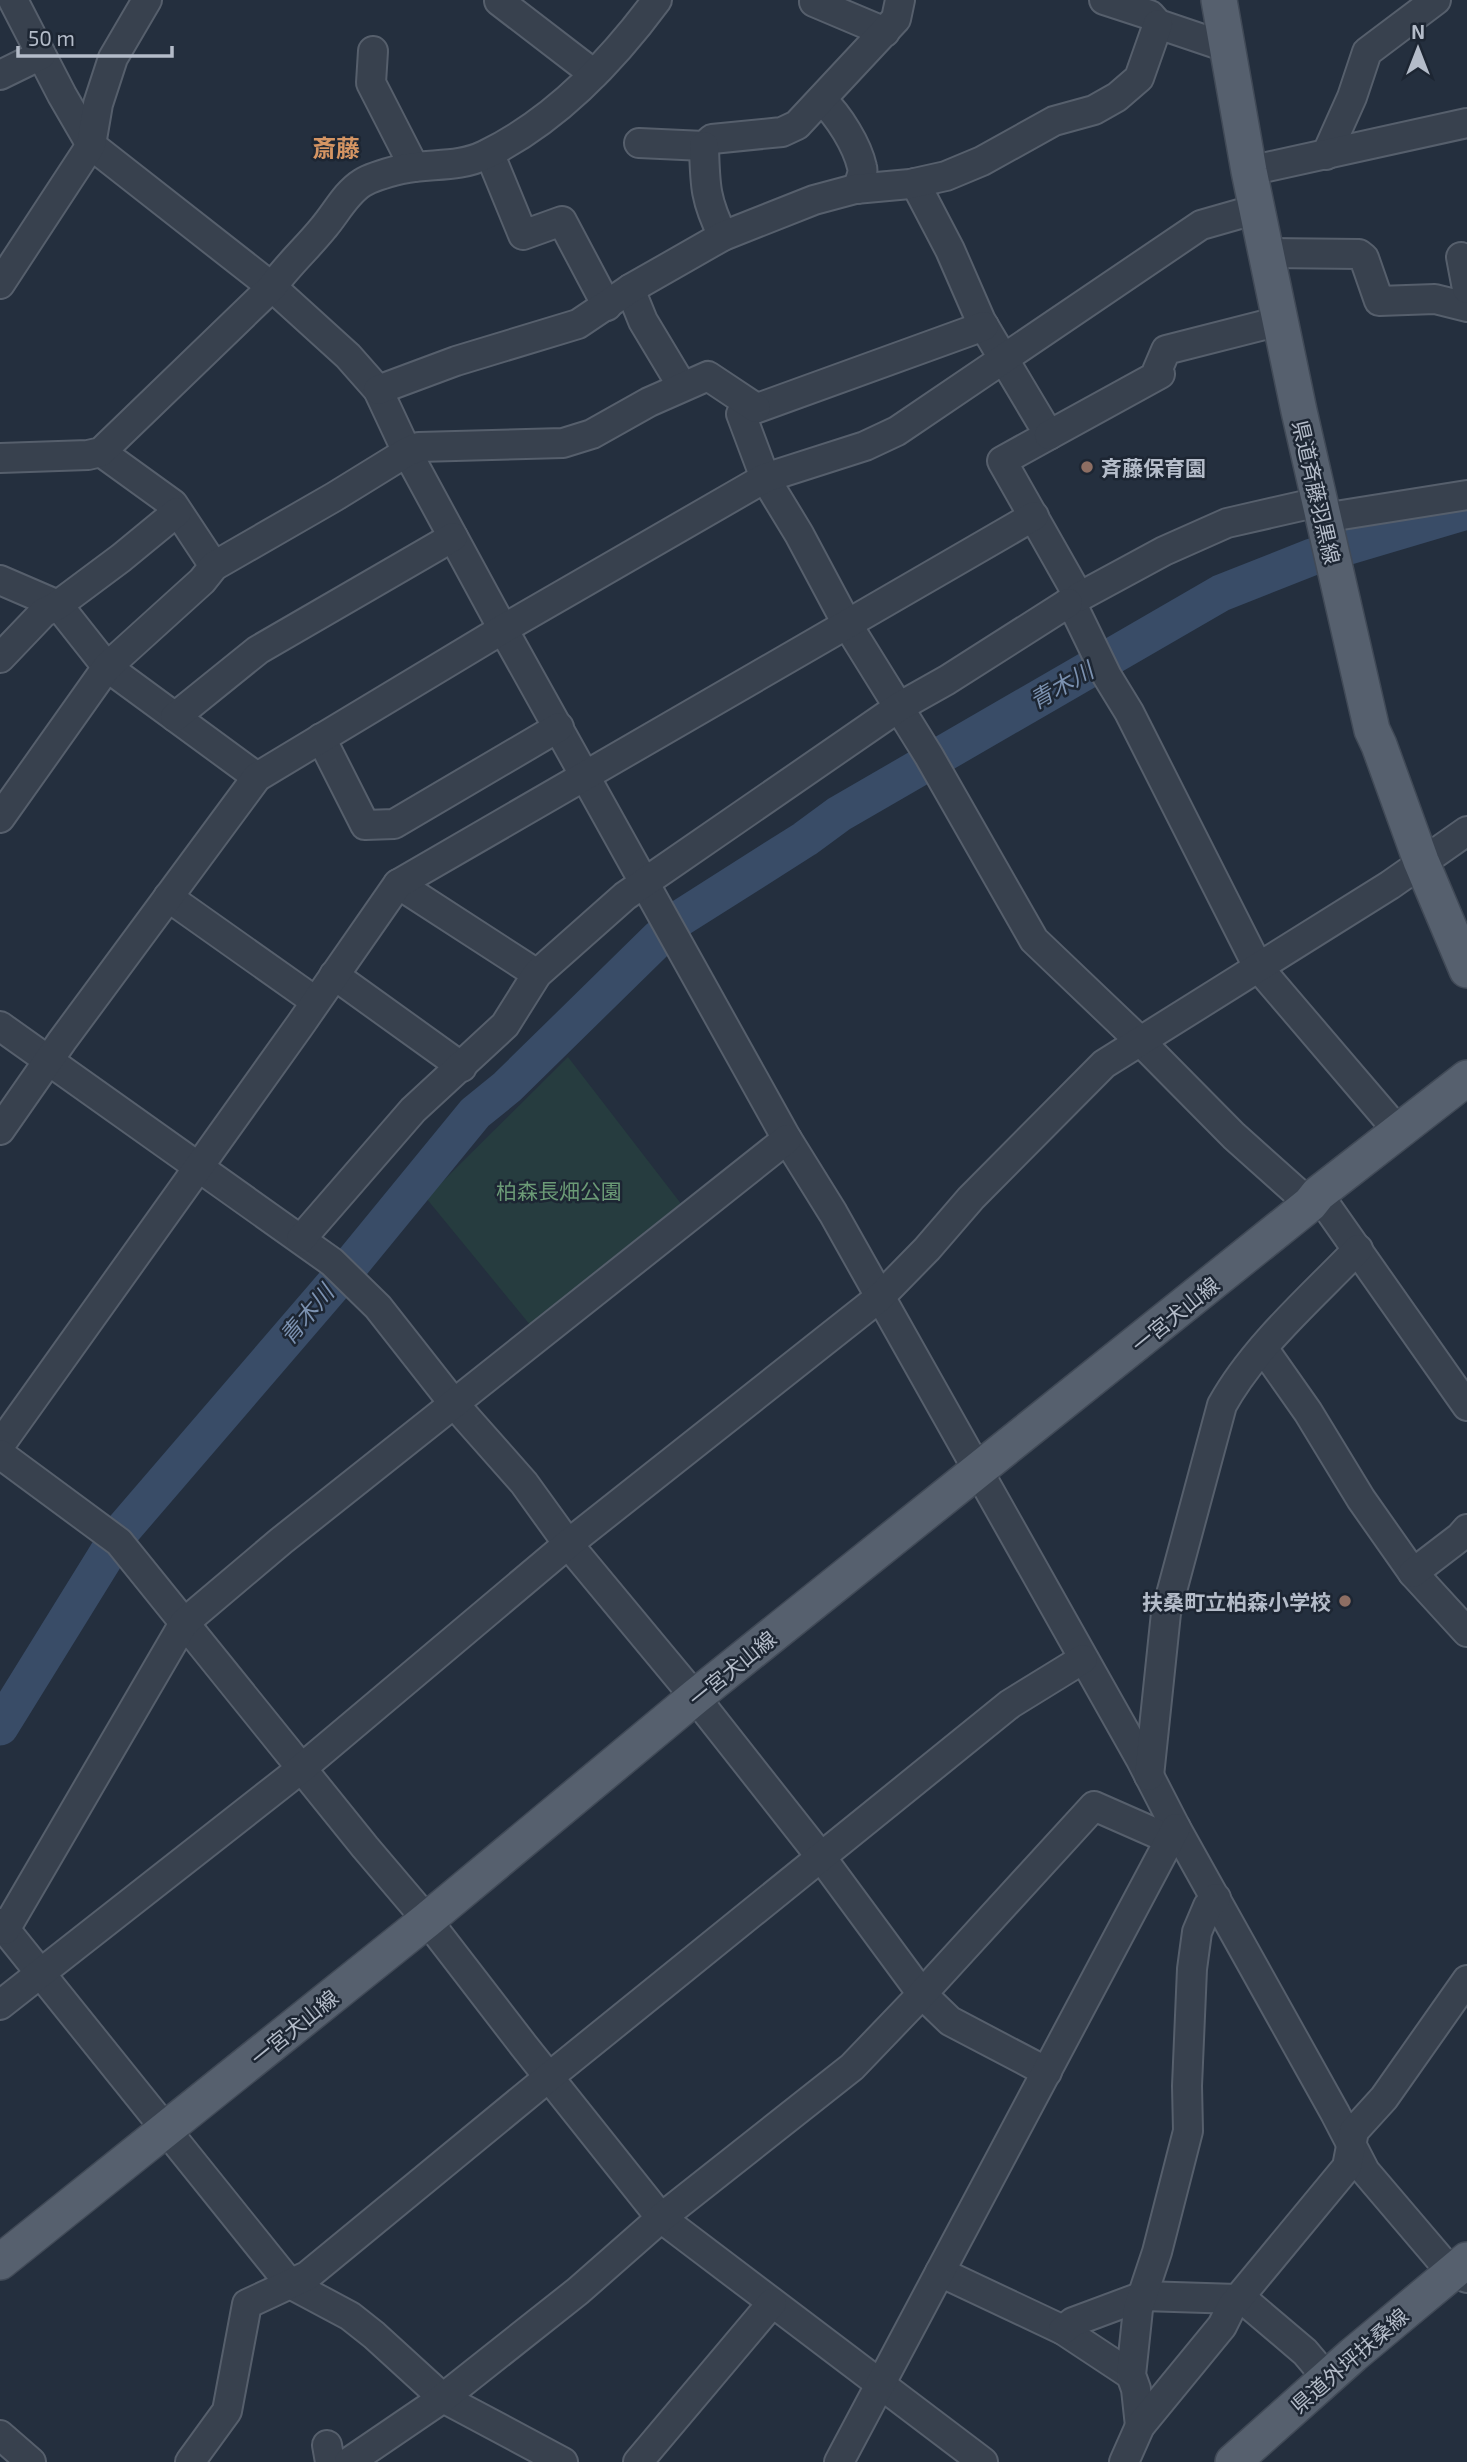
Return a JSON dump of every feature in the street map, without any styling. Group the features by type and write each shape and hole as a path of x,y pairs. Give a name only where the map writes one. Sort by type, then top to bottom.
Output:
{"main road":[{"name":"県道斉藤羽黒線","path":"1219,0 1249,172 1280,321 1372,730 1380,745 1421,861 1467,970"},
{"name":"一宮犬山線","path":"0,2262 427,1920 695,1698 1467,1078"},
{"name":"県道外坪扶桑線","path":"1233,2462 1327,2378 1462,2270"}],"street":[{"path":"13,0 91,145 272,287 348,356 378,390 407,452 503,629 787,1139 880,1297 1149,1776 1173,1833 1216,1898 1335,2113 1352,2149 1365,2171 1462,2270"},
{"path":"0,284 91,145 97,104 113,58 147,0"},
{"path":"0,458 88,455 101,452 272,287 286,267 362,183 414,167 449,166 486,155 542,120 594,74 657,0"},
{"path":"639,143 704,146 712,139 782,132 797,125 896,19 900,0"},
{"path":"1104,0 1154,13 1228,48"},
{"path":"499,1 594,74"},
{"path":"814,2 885,32"},
{"path":"1325,155 1352,97 1367,52 1417,5"},
{"path":"378,390 456,361 569,328 592,316 630,289 723,236 814,200 857,189 915,183 946,176 982,161 1054,121 1094,110 1117,97 1139,78 1154,13"},
{"path":"373,51 371,83 414,167"},
{"path":"0,75 41,55"},
{"path":"822,100 848,132 863,170 857,189"},
{"path":"1249,172 1467,122"},
{"path":"704,146 709,205 723,236"},
{"path":"486,155 493,162 523,235 562,221 607,306"},
{"path":"915,183 950,250 984,326 1049,435"},
{"path":"0,1130 257,777 503,629 765,478 866,446 897,431 1201,225 1257,209"},
{"path":"1266,253 1359,254 1364,258 1379,301 1436,299 1467,307"},
{"path":"1461,257 1467,289"},
{"path":"630,289 642,321 682,386"},
{"path":"1280,321 1166,350 1157,371 1160,374 1002,461 1034,516 1107,676 1129,712 1258,967 1399,1132"},
{"path":"984,326 741,414 765,478 799,534 847,624 899,707 1034,940 1234,1136 1314,1199 1358,1249 1467,1406"},
{"path":"0,818 107,667 202,581 214,566 407,452 419,447 563,443 603,429 682,386 708,376 756,408"},
{"path":"101,452 173,504 214,566"},
{"path":"301,1239 413,1110 505,1025 537,974 625,896 899,707 947,680 1073,600 1164,551 1227,523 1467,495"},
{"path":"0,658 43,612 58,605 177,512"},
{"path":"0,1445 398,884 1034,516"},
{"path":"175,717 258,650 453,537"},
{"path":"0,580 58,605 107,667 257,777"},
{"path":"321,738 365,825 394,824 559,727"},
{"path":"0,2005 302,1768 568,1544 880,1297 927,1249 971,1198 1104,1063 1390,885 1467,831"},
{"path":"398,884 537,974"},
{"path":"168,897 316,1001"},
{"path":"334,975 462,1067"},
{"path":"0,1026 332,1262 378,1307 455,1405 524,1483 568,1544 821,1857 922,1994 950,2021 1046,2072"},
{"path":"563,2462 443,2398 350,2316 290,2284 3,1926 184,1623 281,1541 787,1139"},
{"path":"1149,1776 1166,1613 1222,1405 1235,1381 1263,1348 1358,1249"},
{"path":"1263,1348 1308,1412 1361,1499 1413,1573 1467,1632"},
{"path":"0,1454 119,1542 427,1920 661,2218 983,2462"},
{"path":"1413,1573 1460,1538 1467,1529"},
{"path":"190,2462 227,2411 247,2304 307,2276 1010,1704 1083,1659"},
{"path":"335,2456 443,2398 578,2291 661,2218 852,2067 1094,1806 1173,1833"},
{"path":"839,2462 1173,1833"},
{"path":"1140,2426 1136,2389 1131,2375 1138,2309 1177,2180 1188,2131 1187,2086 1192,1969 1197,1932 1208,1906 1216,1898"},
{"path":"1124,2462 1140,2426 1222,2326 1237,2300 1347,2167 1354,2131 1384,2098 1467,1980"},
{"path":"940,2272 1063,2330 1131,2375"},
{"path":"1063,2330 1073,2322 1143,2296 1245,2301 1305,2352 1327,2378"},
{"path":"639,2462 772,2303"},
{"path":"0,2435 31,2462"}],"green space":[{"name":"柏森長畑公園","path":"568,1057 682,1205 531,1326 426,1198"}],"waterway":[{"name":"青木川","path":"682,917 805,839 839,814 1221,593 1312,557 1467,511"},
{"name":"青木川","path":"0,1727 120,1533 353,1262 475,1113 507,1087 659,938"}],"place":[{"name":"斉藤保育園","path":"1087,467"},
{"name":"扶桑町立柏森小学校","path":"1345,1601"}],"district":[{"name":"斎藤","path":"336,147"}]}
